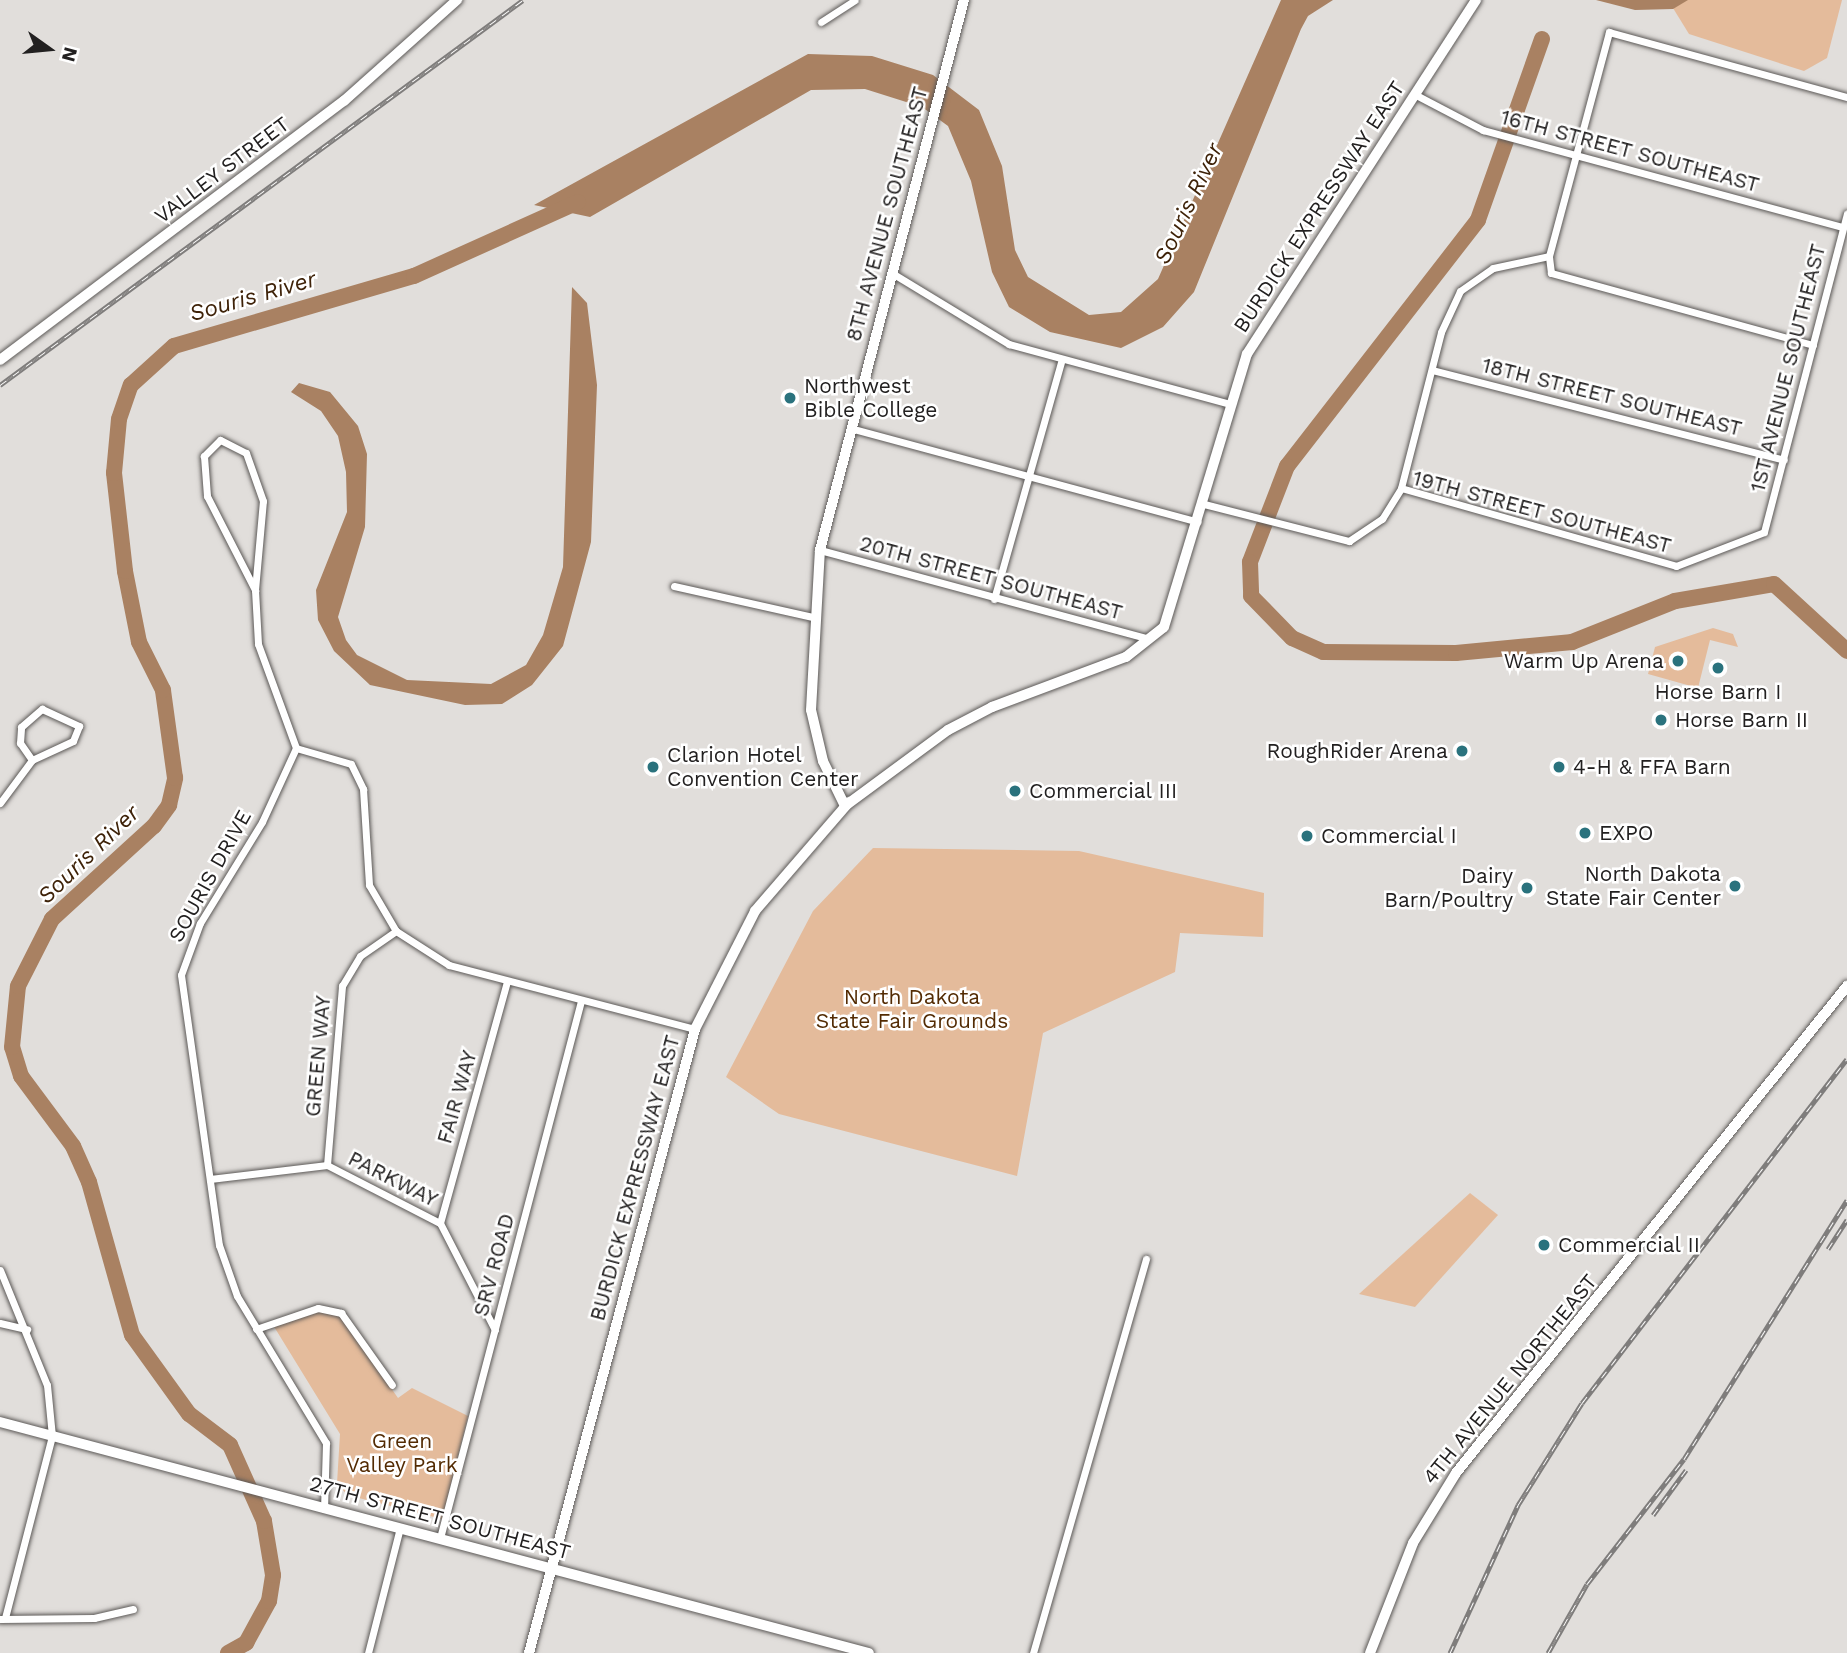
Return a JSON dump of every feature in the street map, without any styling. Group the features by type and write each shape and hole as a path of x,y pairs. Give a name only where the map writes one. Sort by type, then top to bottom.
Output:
{"main road":[{"name":"VALLEY STREET","path":"0,360 344,101 457,0"},
{"name":"BURDICK EXPRESSWAY EAST","path":"888,771 992,706 1121,660 1153,640 1171,614 1230,404 1263,324 1476,0"},
{"name":"BURDICK EXPRESSWAY EAST","path":"529,1653 695,1029 755,911 845,806 906,757"}],"street":[{"path":"821,22 855,0"},
{"name":"8TH AVENUE SOUTHEAST","path":"845,806 815,736 813,617 820,550 964,0"},
{"path":"1813,345 1551,273 1549,256 1609,32 1847,97"},
{"name":"16TH STREET SOUTHEAST","path":"1416,95 1483,130 1842,227"},
{"name":"1ST AVENUE SOUTHEAST","path":"1764,532 1847,214"},
{"path":"1401,488 1432,370 1460,291 1493,268 1549,256"},
{"path":"892,273 1009,344 1230,404"},
{"path":"994,598 1062,359"},
{"name":"18TH STREET SOUTHEAST","path":"1432,370 1783,460"},
{"path":"850,428 1199,522"},
{"path":"256,590 207,496 204,456 220,440 246,453 263,501 256,590 258,644 296,748 351,764 363,789 369,885 396,931 449,965 695,1029"},
{"name":"19TH STREET SOUTHEAST","path":"1204,504 1349,541 1382,519 1401,488 1676,566 1764,532"},
{"name":"20TH STREET SOUTHEAST","path":"820,550 1153,640"},
{"path":"674,586 813,617"},
{"path":"0,803 32,760 73,741 79,726 42,709 30,716 20,743 32,760"},
{"name":"SOURIS DRIVE","path":"296,748 262,822 200,923 181,975 219,1245 256,1329 326,1444 324,1509"},
{"name":"GREEN WAY","path":"327,1165 342,986 360,956 396,931"},
{"name":"FAIR WAY","path":"440,1223 507,981"},
{"name":"4TH AVENUE NORTHEAST","path":"1370,1653 1413,1543 1456,1473 1847,986"},
{"name":"SRV ROAD","path":"440,1538 582,1001"},
{"name":"PARKWAY","path":"210,1179 327,1165 440,1223 495,1330"},
{"path":"1033,1653 1146,1259"},
{"path":"0,1270 27,1329 47,1385 52,1436 2,1619 94,1618 133,1609"},
{"path":"256,1329 318,1308 341,1314 392,1385"},
{"path":"0,1323 27,1329"},
{"name":"27TH STREET SOUTHEAST","path":"0,1422 869,1653"},
{"path":"368,1653 400,1527"}],"green space":[{"path":"1668,0 1842,0 1827,58 1804,71 1689,34"},
{"name":"Warm Up Arena","path":"1713,628 1733,634 1738,647 1710,640 1698,688 1648,674 1655,647"},
{"name":"North Dakota State Fair Grounds","path":"873,848 1079,851 1264,893 1263,937 1180,933 1175,972 1043,1033 1017,1176 779,1114 726,1077 813,911"},
{"path":"1470,1193 1498,1215 1415,1307 1359,1294"},
{"name":"Green Valley Park","path":"317,1310 340,1315 398,1398 412,1388 468,1416 442,1519 347,1495 337,1483 340,1434 273,1325"}],"shaded area":[{"path":"1281,0 1333,0 1308,16 1301,29 1194,292 1163,327 1121,348 1050,332 1009,307 992,272 971,181 948,126 922,107 865,89 811,90 590,217 534,205 808,54 872,56 933,75 979,110 1002,166 1015,250 1028,277 1089,315 1121,312 1158,279"},
{"path":"1596,0 1688,0 1673,9 1635,10"},
{"path":"572,287 587,303 597,385 591,542 563,646 532,685 502,704 465,705 370,685 334,651 318,620 316,590 347,512 346,472 338,436 321,411 291,392 299,383 330,392 358,426 367,454 365,527 338,617 346,640 357,655 407,680 491,684 526,665 543,635 563,567"}],"waterway":[{"path":"1542,39 1478,220 1287,466 1250,562 1251,596 1292,638 1323,652 1456,653 1572,642 1675,601 1774,584 1847,651"},
{"name":"Souris River","path":"228,1653 246,1643 269,1601 273,1575 264,1521 230,1445 189,1414 132,1335 89,1182 73,1146 21,1076 12,1047 18,986 52,919 154,826 169,805 175,778 163,690 139,642 125,571 114,473 119,419 131,385 174,346 414,276 578,202"}],"railway":[{"path":"0,385 523,0"},
{"path":"1450,1653 1518,1505 1582,1403 1847,1059"},
{"path":"1548,1653 1587,1584 1684,1459 1847,1200"},
{"path":"1828,1249 1847,1220"},
{"path":"1653,1515 1686,1470"}],"place":[{"name":"Northwest Bible College","path":"790,398"},
{"name":"Warm Up Arena","path":"1678,661"},
{"name":"Horse Barn I","path":"1718,668"},
{"name":"Horse Barn II","path":"1661,720"},
{"name":"RoughRider Arena","path":"1462,751"},
{"name":"Clarion Hotel Convention Center","path":"653,767"},
{"name":"4-H & FFA Barn","path":"1559,767"},
{"name":"Commercial III","path":"1015,791"},
{"name":"EXPO","path":"1585,833"},
{"name":"Commercial I","path":"1307,836"},
{"name":"North Dakota State Fair Center","path":"1735,886"},
{"name":"Dairy Barn/Poultry","path":"1527,888"},
{"name":"Commercial II","path":"1544,1245"}]}
